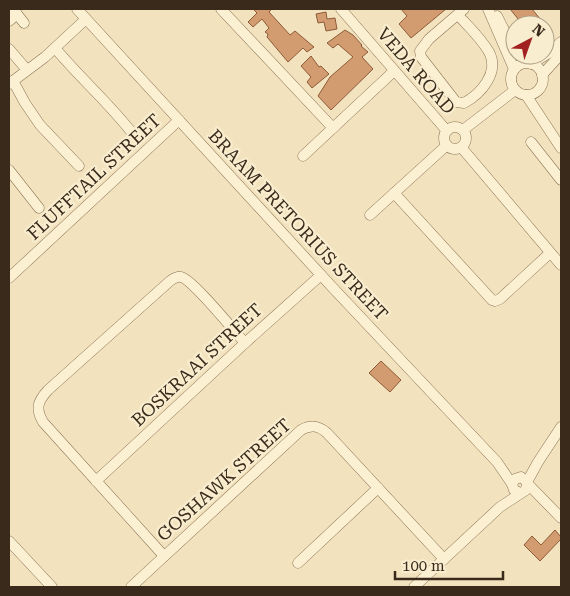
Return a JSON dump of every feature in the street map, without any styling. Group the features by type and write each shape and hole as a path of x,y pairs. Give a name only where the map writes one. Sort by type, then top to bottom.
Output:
{"street":[{"name":"BRAAM PRETORIUS STREET","path":"77,9 321,275 498,462 520,484 544,501 561,518"},
{"path":"222,9 333,128"},
{"name":"VEDA ROAD","path":"341,9 447,131"},
{"path":"488,9 514,69 511,80 515,90 519,93 531,94 542,84 542,74 538,68 533,65"},
{"path":"493,9 505,32"},
{"path":"9,21 15,11 24,23"},
{"path":"461,12 488,50 492,67 486,84 477,94 464,103 456,102 420,54 421,48 461,12"},
{"path":"79,166 40,124 11,83 55,48 86,19"},
{"path":"55,48 76,73 112,108 133,134"},
{"path":"9,49 27,70"},
{"path":"542,74 561,54"},
{"path":"514,69 520,65"},
{"path":"303,156 394,71"},
{"path":"463,130 515,90"},
{"path":"531,94 536,109 561,148"},
{"name":"FLUFFTAIL STREET","path":"9,278 179,120"},
{"path":"455,127 463,130 466,140 461,147 454,149 447,145 444,138 447,131 455,127"},
{"path":"531,142 561,179"},
{"path":"370,215 447,145"},
{"path":"461,147 561,265"},
{"path":"9,170 39,208"},
{"path":"394,192 493,301 500,299 550,253"},
{"name":"BOSKRAAI STREET","path":"96,481 321,275"},
{"path":"164,556 39,416 37,408 43,395 170,281 177,277 183,278 194,287 245,343"},
{"name":"GOSHAWK STREET","path":"131,587 301,430 317,426 327,433 444,559"},
{"path":"414,587 500,507 538,462 561,427"},
{"path":"298,563 378,488"},
{"path":"9,541 52,587"}],"building":[{"path":"253,9 272,9 269,12 290,35 295,31 314,47 307,52 303,48 288,62 267,37 268,34 265,32 269,28 262,19 253,27 248,22 257,13"},
{"path":"401,9 446,9 411,38 399,24 407,16"},
{"path":"510,9 532,9 537,15 515,15"},
{"path":"326,12 327,19 335,18 337,29 326,31 324,22 318,23 316,14"},
{"path":"345,30 353,35 368,52 362,57 373,69 331,110 318,96 330,77 353,57 338,44 333,48 327,43"},
{"path":"311,56 319,67 321,66 329,74 312,88 307,82 311,77 301,66"},
{"path":"381,361 401,380 390,392 369,373"},
{"path":"555,530 561,539 540,561 524,545 532,536 541,545"}]}
